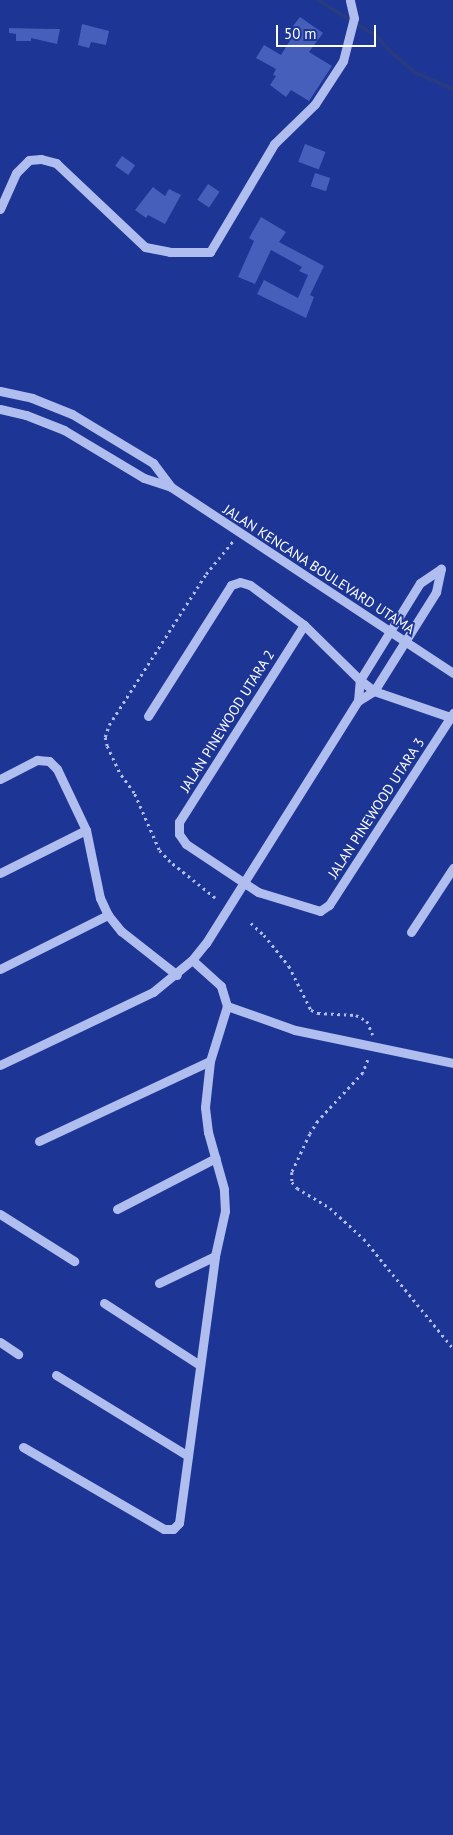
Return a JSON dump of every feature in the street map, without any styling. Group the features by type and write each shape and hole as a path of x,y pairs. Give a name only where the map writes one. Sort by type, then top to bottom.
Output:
{"street":[{"path":"0,209 16,172 29,160 41,159 56,163 145,247 170,252 210,252 274,144 315,104 343,61 353,27 354,18 350,0"},
{"name":"JALAN KENCANA BOULEVARD UTAMA","path":"0,391 32,398 79,418 153,463 171,487"},
{"name":"JALAN KENCANA BOULEVARD UTAMA","path":"0,410 26,416 64,430 144,478 171,487 238,534 453,673"},
{"path":"0,1065 153,992 177,975 192,960 206,944 358,701 374,691 436,592 441,569 420,583 360,680 358,701"},
{"path":"148,716 232,585 240,582 250,586 304,625 360,680 374,691 452,716"},
{"name":"JALAN PINEWOOD UTARA 2","path":"244,883 186,844 179,834 180,822 304,625"},
{"name":"JALAN PINEWOOD UTARA 3","path":"244,883 258,892 320,911 329,905 452,716"},
{"path":"0,778 37,760 49,761 57,769 86,830 100,898 108,916 121,931 177,975"},
{"path":"0,873 86,830"},
{"path":"411,932 453,868"},
{"path":"0,969 108,916"},
{"path":"23,1447 164,1529 173,1529 179,1523 215,1256 225,1211 224,1189 205,1107 210,1062 227,1006 221,986 192,960"},
{"path":"227,1006 295,1030 453,1063"},
{"path":"39,1141 210,1062"},
{"path":"117,1209 216,1158"},
{"path":"0,1214 74,1261"},
{"path":"159,1283 215,1256"},
{"path":"104,1303 200,1365"},
{"path":"0,1342 18,1354"},
{"path":"56,1375 188,1456"}],"path":[{"path":"215,898 170,862 159,850 134,793 119,772 105,737 109,725 206,574 238,534"},
{"path":"251,923 264,935 289,966 311,1010 318,1013 356,1015 367,1021 373,1035"},
{"path":"368,1060 363,1073 318,1121 292,1172 292,1182 297,1188 330,1208 364,1239 453,1348"}],"building":[{"path":"300,17 323,33 309,52 332,66 309,101 291,90 286,97 270,85 276,76 273,75 276,69 256,58 264,45 281,55 297,29 293,26"},
{"path":"82,24 109,31 106,45 91,42 89,48 78,45"},
{"path":"9,28 60,29 57,44 31,38 31,41 16,41 16,34 9,33"},
{"path":"305,144 326,152 319,170 298,162"},
{"path":"122,156 135,165 128,175 115,166"},
{"path":"315,173 330,178 326,191 311,186"},
{"path":"208,184 220,192 209,208 197,200"},
{"path":"153,187 165,196 169,189 181,195 165,224 148,215 146,218 135,210"},
{"path":"261,217 286,232 279,242 324,266 310,295 314,297 306,318 257,294 264,280 298,298 308,275 299,271 302,267 271,250 255,284 238,277 254,241 249,238"}],"waterway":[{"path":"318,0 376,36 392,53 416,73 453,89"}]}
